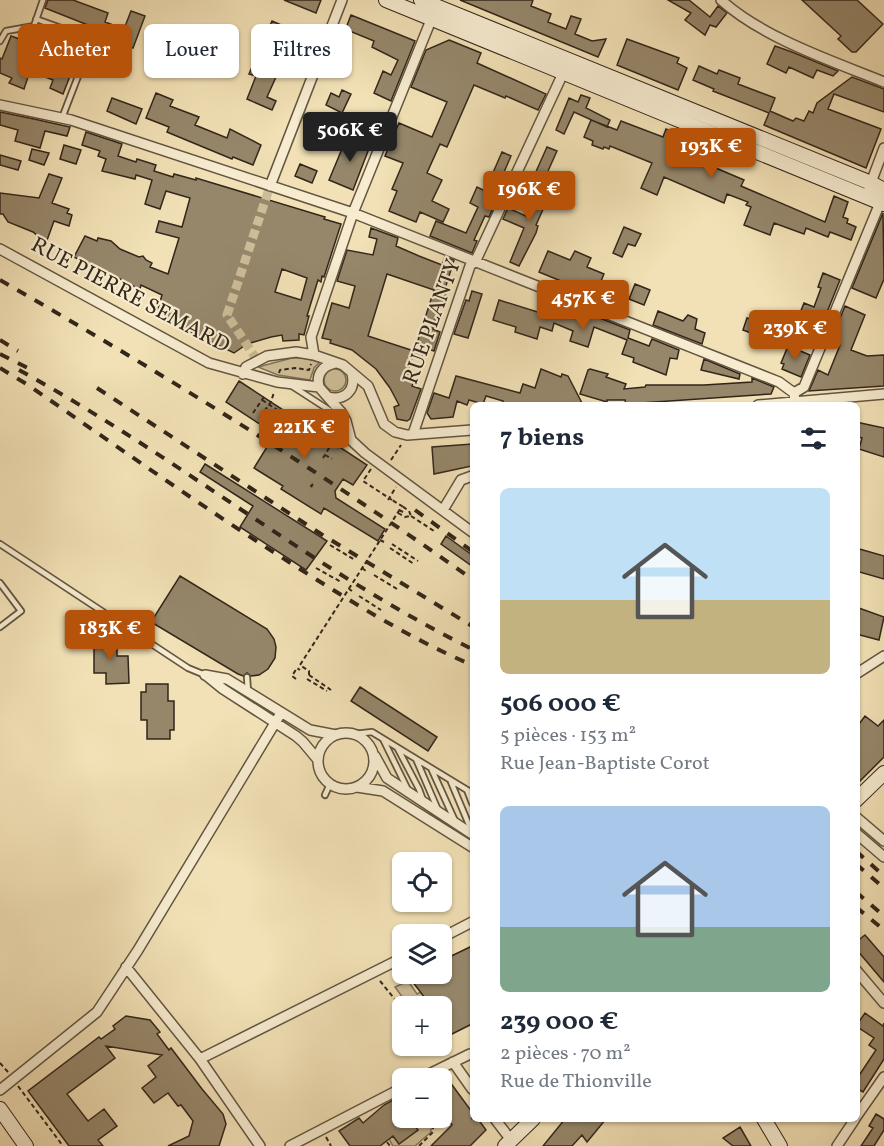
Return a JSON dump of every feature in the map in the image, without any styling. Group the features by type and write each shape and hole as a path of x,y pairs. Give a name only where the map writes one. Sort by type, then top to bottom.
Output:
{"main road":[{"path":"386,0 431,20 566,67 881,194"},
{"path":"421,0 566,67 866,197 881,194"},
{"path":"860,796 884,772"},
{"path":"0,1109 26,1146"},
{"path":"508,1143 530,1122"},
{"path":"766,1122 780,1146"},
{"path":"0,1123 17,1146"}],"street":[{"path":"270,186 342,0"},
{"path":"721,0 733,11 768,32 884,82"},
{"path":"314,355 311,338 352,213 431,20"},
{"name":"RUE PLANTY","path":"410,434 470,266 474,262 566,67"},
{"path":"0,105 62,118 352,213 779,382 794,397"},
{"path":"794,397 804,387 881,194 884,148"},
{"name":"RUE PIERRE SEMARD","path":"0,249 209,363 243,374 290,384 319,387"},
{"path":"243,374 246,367 267,356 296,352 314,355 343,365 368,386 384,424 395,432 410,434 470,430"},
{"path":"335,363 323,368 319,374 319,387 346,421 351,440 379,464 470,530"},
{"path":"328,397 336,399 348,393 353,386 352,374"},
{"path":"772,402 794,397 884,394"},
{"path":"443,510 461,480 470,477"},
{"path":"860,671 884,656"},
{"path":"205,675 227,678 310,730 336,735"},
{"path":"205,675 303,742 318,760 324,778 330,784 339,788 357,787 383,791 470,846"},
{"path":"0,1090 97,1012 281,713"},
{"path":"318,760 323,745 336,735 345,732 354,734 370,744 387,778 470,832"},
{"path":"357,787 366,781 372,771 374,754"},
{"path":"860,820 884,841"},
{"path":"860,836 884,857"},
{"path":"452,932 470,923"},
{"path":"200,1059 392,963"},
{"path":"126,967 200,1059 260,1146"},
{"path":"860,975 884,1003"},
{"path":"441,1068 470,1053"},
{"path":"453,1062 470,1086"},
{"path":"860,1112 884,1077"},
{"path":"290,1146 392,1093"},
{"path":"497,1122 508,1143"},
{"path":"837,1146 853,1122"}],"lane":[{"path":"0,41 6,31 34,26 44,0"},
{"path":"36,20 89,38 87,53 62,118"},
{"path":"290,384 346,421"},
{"path":"0,544 188,668 205,675"},
{"path":"0,583 21,611 0,627"},
{"path":"248,677 248,692"},
{"path":"354,734 372,732 470,792"},
{"path":"383,738 409,794"},
{"path":"396,746 424,803"},
{"path":"416,758 438,812"},
{"path":"431,768 456,823"},
{"path":"450,780 470,828"},
{"path":"325,795 330,784"},
{"path":"466,790 470,799"}],"path":[{"path":"278,375 280,370 309,370 314,355"},
{"path":"260,417 271,402 275,387"},
{"path":"254,413 263,399 338,449"},
{"path":"322,433 333,419"},
{"path":"410,434 392,459 379,464 363,481 402,506 409,511 411,516 434,531"},
{"path":"323,458 334,440"},
{"path":"325,455 332,459"},
{"path":"388,500 393,492"},
{"path":"296,680 292,676 297,668 300,670 298,668 382,541 402,506"},
{"path":"400,512 405,517 411,516"},
{"path":"330,546 355,560"},
{"path":"414,564 391,546 418,561"},
{"path":"316,568 341,582"},
{"path":"362,568 366,571"},
{"path":"374,574 397,589"},
{"path":"359,596 381,610"},
{"path":"300,665 309,670 308,677"},
{"path":"308,677 331,690"},
{"path":"308,677 327,691"},
{"path":"362,978 369,985 381,980 393,996"},
{"path":"440,1056 453,1062"},
{"path":"0,1063 9,1075"},
{"path":"16,1084 63,1146"},
{"path":"418,1146 433,1132 433,1128"},
{"path":"387,1142 390,1146"}],"shaded area":[{"path":"292,358 320,362 314,368 310,380 278,375 258,367"},
{"path":"335,369 343,372 346,380 343,388 335,391 327,388 324,380 327,372"},
{"path":"410,984 417,994 421,992 424,996 402,996 395,987"},
{"path":"416,1128 431,1128 431,1132 415,1146 393,1146 389,1139 393,1136 399,1144 417,1130"}],"building":[{"path":"48,0 73,0 108,13 105,22 110,24 85,24 45,8"},
{"path":"284,0 321,0 316,13"},
{"path":"460,0 533,0 531,6 551,14 548,22 566,29 571,16 581,19 575,34 592,41 606,39 598,57"},
{"path":"668,0 689,0 710,17 718,6 727,13 716,27 710,25 705,35 685,20 691,13"},
{"path":"802,0 857,0 883,24 856,52 852,52 838,39 841,36"},
{"path":"131,11 145,16 133,48 132,24 126,24"},
{"path":"351,15 415,41 391,101 374,93 383,71 391,75 398,60 372,47 374,41 352,32 352,24 348,24"},
{"path":"11,36 18,38 18,78 28,78 24,89 9,83 12,78 0,73 0,58 2,59"},
{"path":"627,39 679,58 677,63 687,68 678,90 617,65"},
{"path":"449,40 481,53 477,63 546,94 538,110 474,85 447,147 440,144 427,173 442,180 432,201 449,209 443,222 420,212 416,222 389,211 397,191 392,189 403,163 385,156 399,123 432,137 447,102 411,87 426,50"},
{"path":"775,46 838,71 833,76 817,70 813,78 789,67 786,73 767,64"},
{"path":"699,66 717,74 719,70 740,78 738,84 775,98 770,111 793,121 796,118 804,121 809,111 813,113 817,103 852,77 884,89 884,112 834,94 828,109 881,129 866,168 764,125 769,113 713,91 714,89 693,80"},
{"path":"48,78 69,78 63,94 50,88 53,80"},
{"path":"255,78 276,78 267,97 276,101 272,110 247,99"},
{"path":"342,90 351,94 342,113 326,105 331,93 339,97"},
{"path":"156,93 173,100 170,106 199,117 195,125 227,138 230,129 261,145 253,165 233,157 232,159 167,132 169,127 146,118"},
{"path":"581,95 590,98 586,108 610,120 607,127 574,112 564,134 556,130 569,98 578,102"},
{"path":"112,98 142,109 136,124 107,111"},
{"path":"0,112 70,127 67,136 45,131 40,148 15,141 18,130 0,125"},
{"path":"591,120 617,130 621,121 663,137 666,129 703,145 697,160 744,180 741,186 825,222 834,196 848,202 843,217 848,219 847,223 856,227 851,240 830,232 828,237 806,228 804,234 774,223 770,235 744,225 751,207 746,205 748,202 727,194 724,203 664,177 657,195 641,188 652,163 610,146 609,149 604,147 603,149 592,145 593,141 584,137"},
{"path":"86,132 122,144 118,156 156,165 154,171 173,177 174,174 196,180 196,178 325,217 324,219 341,224 324,277 322,276 321,282 318,280 304,335 299,334 299,340 283,341 282,335 271,337 247,344 234,353 156,315 162,295 141,285 140,289 133,286 127,288 127,282 74,257 85,236 97,241 98,238 111,241 120,249 139,257 143,256 152,263 150,267 168,274 179,238 156,232 159,221 182,227 190,198 166,191 160,209 145,204 152,180 136,175 135,179 102,171 106,159 98,156 100,151 82,145","holes":["282,269 307,278 301,300 275,292"]},
{"path":"347,137 370,146 353,190 329,180"},
{"path":"64,145 81,150 76,164 60,159"},
{"path":"547,147 557,151 544,180 534,176"},
{"path":"32,149 49,153 44,165 29,160"},
{"path":"502,152 511,156 490,204 494,206 489,217 485,216 474,240 477,241 472,253 430,236 436,221 466,233 478,207 470,203 477,187 485,191"},
{"path":"0,155 21,161 18,170 0,165"},
{"path":"300,164 317,171 312,183 295,176"},
{"path":"49,174 62,178 52,203 69,209 67,213 72,215 69,226 54,221 46,243 33,232 8,222 3,214 0,214 0,193 39,198"},
{"path":"543,180 554,185 536,225 538,226 536,233 519,266 510,262 524,228 503,219 508,208 528,217"},
{"path":"883,213 884,279 876,298 852,288"},
{"path":"624,227 641,234 635,246 628,244 622,257 613,253"},
{"path":"371,228 398,238 396,246 442,265 445,257 454,260 444,292 446,293 442,308 439,307 434,324 433,329 440,332 434,351 425,348 421,359 413,356 434,290 387,274 368,336 414,351 407,374 415,377 412,386 421,389 410,419 407,421 397,419 394,407 399,405 376,369 352,350 322,338 332,303 349,308 355,286 337,281 347,250 373,255 377,239 369,237"},
{"path":"548,251 570,260 575,251 591,258 587,267 604,274 595,295 539,272"},
{"path":"823,273 840,280 819,332 811,326 814,319 800,313 804,303 814,307 821,288 818,287"},
{"path":"635,284 650,290 644,305 629,299"},
{"path":"472,291 482,294 468,338 454,334 466,300 469,301"},
{"path":"549,298 630,330 628,338 649,346 652,339 679,350 677,359 670,358 666,375 633,362 634,358 622,354 627,340 594,327 588,347 570,341 573,331 554,323 552,331 540,327 537,339 515,332 516,327 493,320 499,300 544,314"},
{"path":"845,306 865,315 851,350 867,356 884,355 884,386 809,391 818,370 828,375 840,345 832,338"},
{"path":"658,311 683,321 688,315 697,319 695,329 705,333 702,344 653,325"},
{"path":"747,318 764,323 759,336 743,330"},
{"path":"788,346 810,355 801,377 782,369 784,364 781,363"},
{"path":"704,359 740,374 739,379 701,370"},
{"path":"541,369 561,377 562,374 568,376 581,402 503,402 486,396 484,402 469,400 467,405 457,401 453,417 431,419 427,413 434,393 449,398 456,376 520,393 523,384 535,388"},
{"path":"588,370 608,374 606,377 626,384 624,389 646,385 752,382 752,378 774,387 771,394 655,402 607,400 607,402 580,394"},
{"path":"239,381 367,465 353,485 343,479 335,491 336,498 385,529 378,541 324,508 321,514 281,489 283,486 254,468 275,434 226,402"},
{"path":"860,423 884,428 884,457 860,449 862,438 860,437"},
{"path":"470,444 470,466 434,474 432,447"},
{"path":"205,464 327,541 306,570 240,527 253,506 200,472"},
{"path":"446,536 470,554 470,565 441,544"},
{"path":"860,549 884,556 884,579 860,572"},
{"path":"180,576 267,629 276,647 275,658 268,669 259,675 238,674 151,622"},
{"path":"860,608 884,617 879,640 860,635"},
{"path":"98,633 107,633 107,653 117,639 117,656 128,656 129,683 106,684 106,673 94,673 94,637 98,637"},
{"path":"146,684 168,684 168,701 174,701 174,730 170,730 170,739 147,739 147,720 141,720 141,692 146,692"},
{"path":"360,687 437,737 428,751 351,701"},
{"path":"865,716 878,726 884,720 884,757 860,781 860,723"},
{"path":"865,935 884,957 884,982 860,954 860,939"},
{"path":"470,947 470,1025 452,1034 452,996 423,996 414,984 452,984 452,956"},
{"path":"865,1013 883,1026 884,1023 884,1059 863,1092 860,1090 860,1074 876,1050 869,1045 874,1038 860,1029 860,1020"},
{"path":"126,1016 150,1020 160,1032 157,1034 169,1050 171,1048 223,1114 226,1124 219,1146 168,1146 189,1136 193,1121 168,1093 154,1103 142,1088 156,1077 148,1066 162,1055 106,1046 115,1058 67,1094 88,1121 104,1109 117,1126 98,1140 103,1146 69,1146 28,1091 99,1037 101,1039 115,1029 113,1026"},
{"path":"452,1085 470,1109 470,1122 480,1122 486,1130 470,1146 431,1146 449,1128 452,1128"},
{"path":"392,1101 392,1128 416,1128 418,1130 399,1144 393,1136 380,1146 350,1146 339,1131 359,1118 363,1123"},
{"path":"876,1114 884,1119 884,1130 874,1146 861,1146 873,1128 869,1126"},
{"path":"563,1122 604,1122 587,1142 582,1135 572,1146 543,1146"},
{"path":"740,1127 751,1146 733,1146 723,1138"}],"tunnel":[{"path":"257,360 227,315 270,186"}],"railway":[{"path":"0,280 121,351 299,461 470,578"},
{"path":"0,340 18,351"},
{"path":"0,354 32,370"},
{"path":"0,368 223,519 312,576 402,630 470,664"},
{"path":"19,370 133,438 356,584 470,648"},
{"path":"97,388 321,534 470,625"},
{"path":"415,510 470,550"},
{"path":"860,855 884,876"},
{"path":"860,867 884,888"},
{"path":"860,895 884,916"},
{"path":"860,910 884,930"}]}
